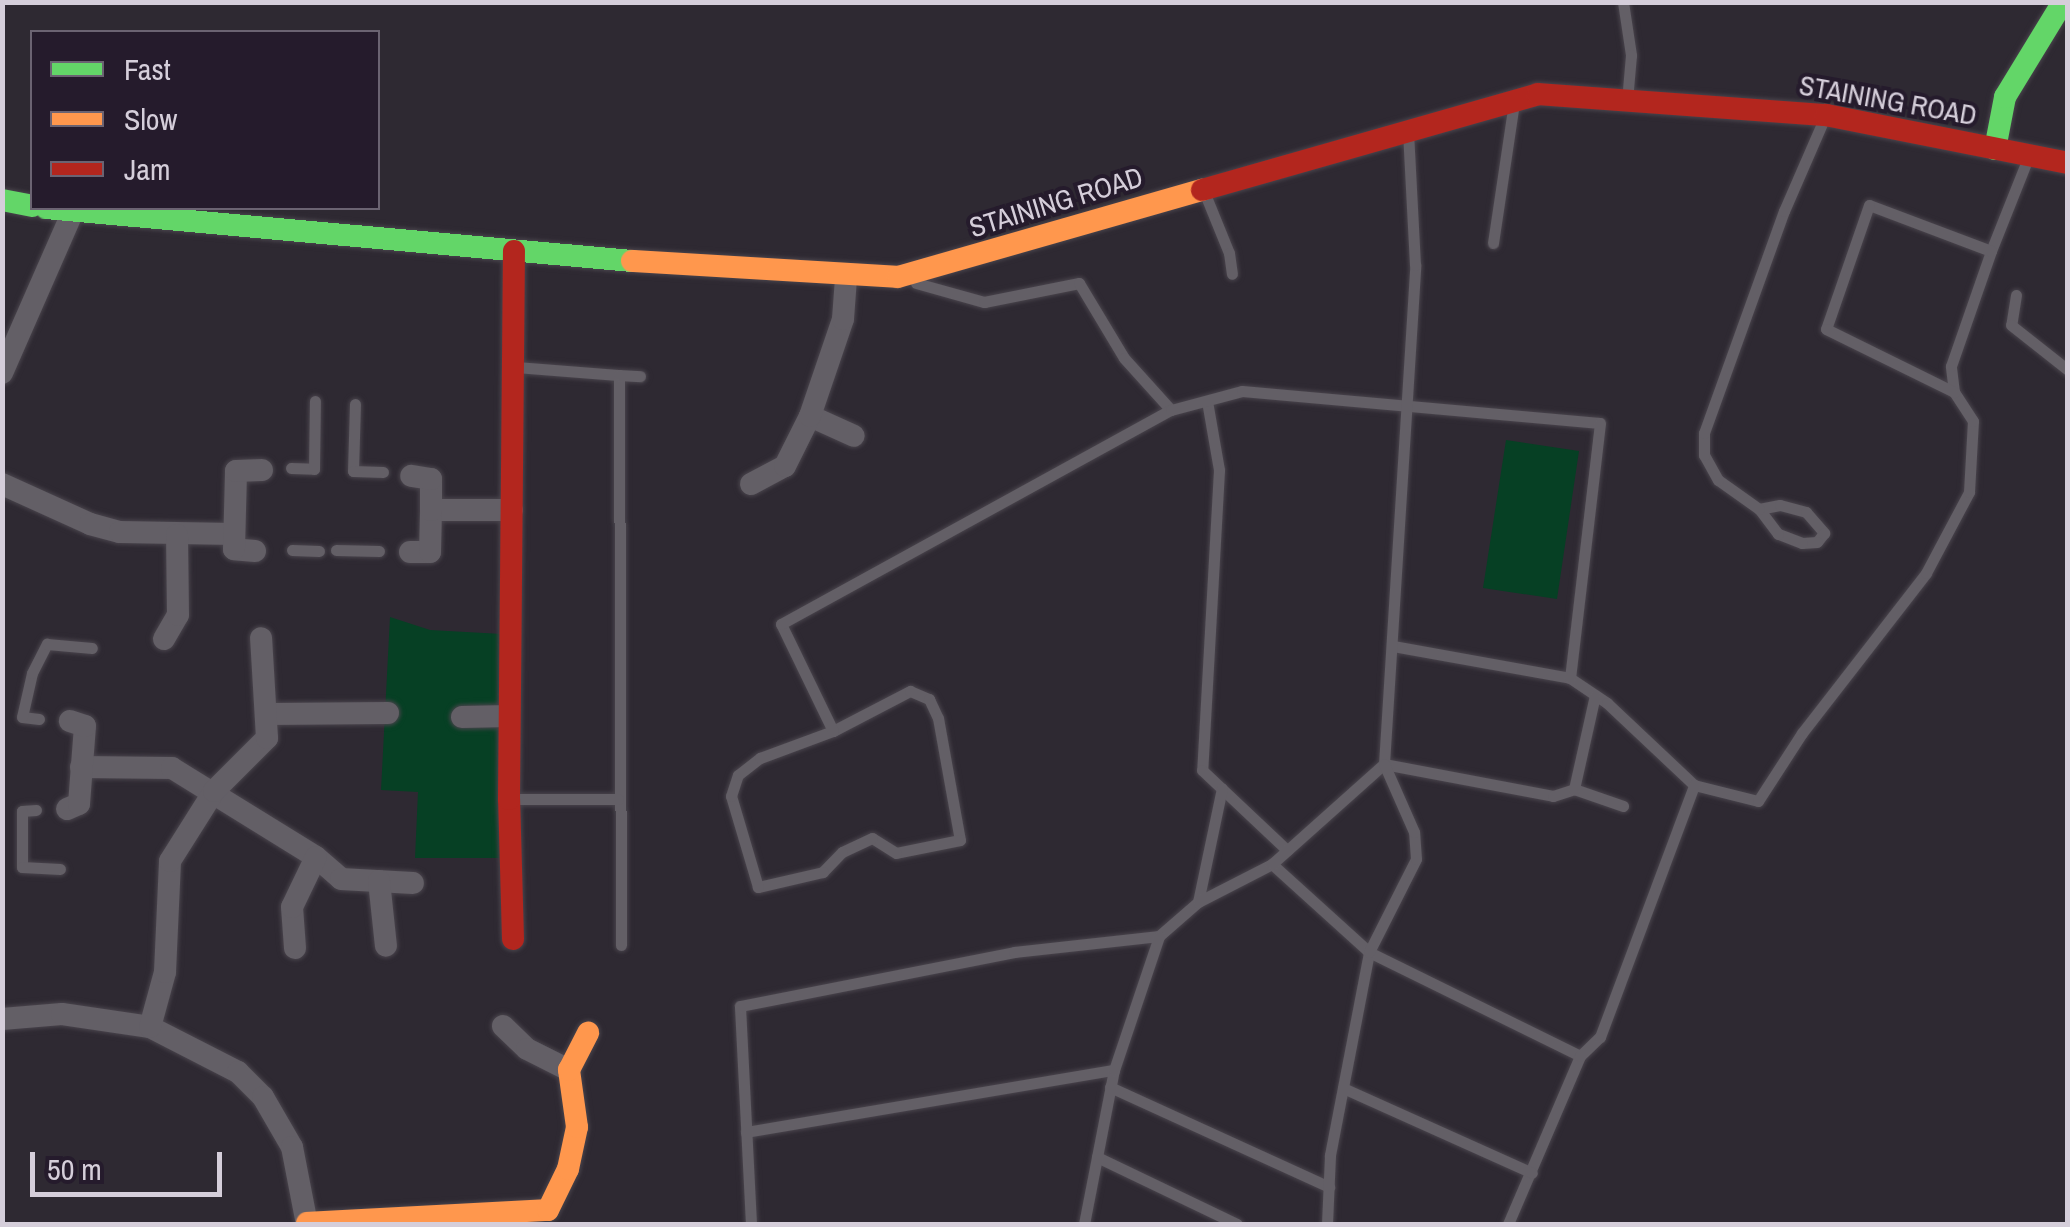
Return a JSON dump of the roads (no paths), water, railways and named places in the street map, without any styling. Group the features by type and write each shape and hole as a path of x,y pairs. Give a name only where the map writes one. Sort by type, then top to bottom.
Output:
{"street":[{"path":"1994,149 2005,97 2063,2"},
{"name":"STAINING ROAD","path":"64,210 514,252 846,278 898,277 1408,134 1515,98 1564,94 1628,97 1826,115 2068,163"},
{"path":"2,200 30,206"},
{"path":"2,373 73,211"},
{"path":"513,939 509,716 514,252"},
{"path":"752,484 785,466 810,416 843,319 846,278"},
{"path":"810,416 854,436"},
{"path":"255,551 234,549 236,471 262,470"},
{"path":"410,552 430,552 431,510 430,479 411,476"},
{"path":"2,484 100,527 131,534 234,534"},
{"path":"431,510 512,510"},
{"path":"164,639 178,616 177,535"},
{"path":"150,1028 164,972 170,861 214,791 267,738 269,714 261,638"},
{"path":"269,714 388,713"},
{"path":"462,717 509,716"},
{"path":"67,809 79,804 85,726 70,722"},
{"path":"81,768 172,768 316,857 342,879 413,883"},
{"path":"295,948 292,907 316,857"},
{"path":"379,882 386,946"},
{"path":"2,1020 62,1014 150,1028 216,1058 254,1085 292,1147 307,1224 548,1210 568,1224"},
{"path":"503,1026 527,1049 569,1070"},
{"path":"548,1210 568,1170 577,1127 569,1070 588,1033"}],"lane":[{"path":"1623,2 1631,55 1628,97"},
{"path":"1493,242 1515,98"},
{"path":"1759,508 1780,505 1806,512 1824,533 1816,542 1778,534 1759,508 1718,480 1704,455 1704,433 1784,212 1826,115"},
{"path":"1327,1224 1343,1088 1369,952 1416,859 1414,832 1384,764 1416,265 1408,134"},
{"path":"1392,646 1570,678 1595,695 1694,784 1758,801 1802,733 1926,573 1969,492 1973,421 1954,392 1951,366 2028,156"},
{"path":"1203,190 1229,253 1232,274"},
{"path":"1954,392 1826,329 1869,206 1991,251"},
{"path":"898,277 984,302 1079,282 1124,358 1172,410"},
{"path":"2016,294 2011,325 2068,370"},
{"path":"511,366 640,376"},
{"path":"618,376 621,946"},
{"path":"833,731 781,624 1172,410 1242,391 1600,424 1570,678"},
{"path":"291,468 314,469 315,401"},
{"path":"1207,401 1220,470 1202,770 1287,850"},
{"path":"355,404 354,471 383,472"},
{"path":"292,550 319,551"},
{"path":"336,550 379,551"},
{"path":"39,719 22,717 32,673 47,644 92,648"},
{"path":"910,691 929,699 938,718 960,840 896,853 872,838 842,852 822,872 758,887 731,796 738,776 760,758 833,731 910,691"},
{"path":"1574,789 1595,695"},
{"path":"1384,764 1553,796 1574,789 1624,806"},
{"path":"1084,1224 1114,1070 1159,936 1198,902 1272,864 1384,764"},
{"path":"1508,1224 1580,1056 1600,1037 1694,784"},
{"path":"1198,902 1222,788"},
{"path":"509,799 618,799"},
{"path":"36,810 22,811 22,867 60,869"},
{"path":"1272,864 1369,952 1580,1056"},
{"path":"750,1224 740,1006 1014,952 1159,936"},
{"path":"746,1132 1114,1070"},
{"path":"1110,1087 1329,1186"},
{"path":"1343,1088 1532,1174"},
{"path":"1097,1157 1237,1224"}]}
